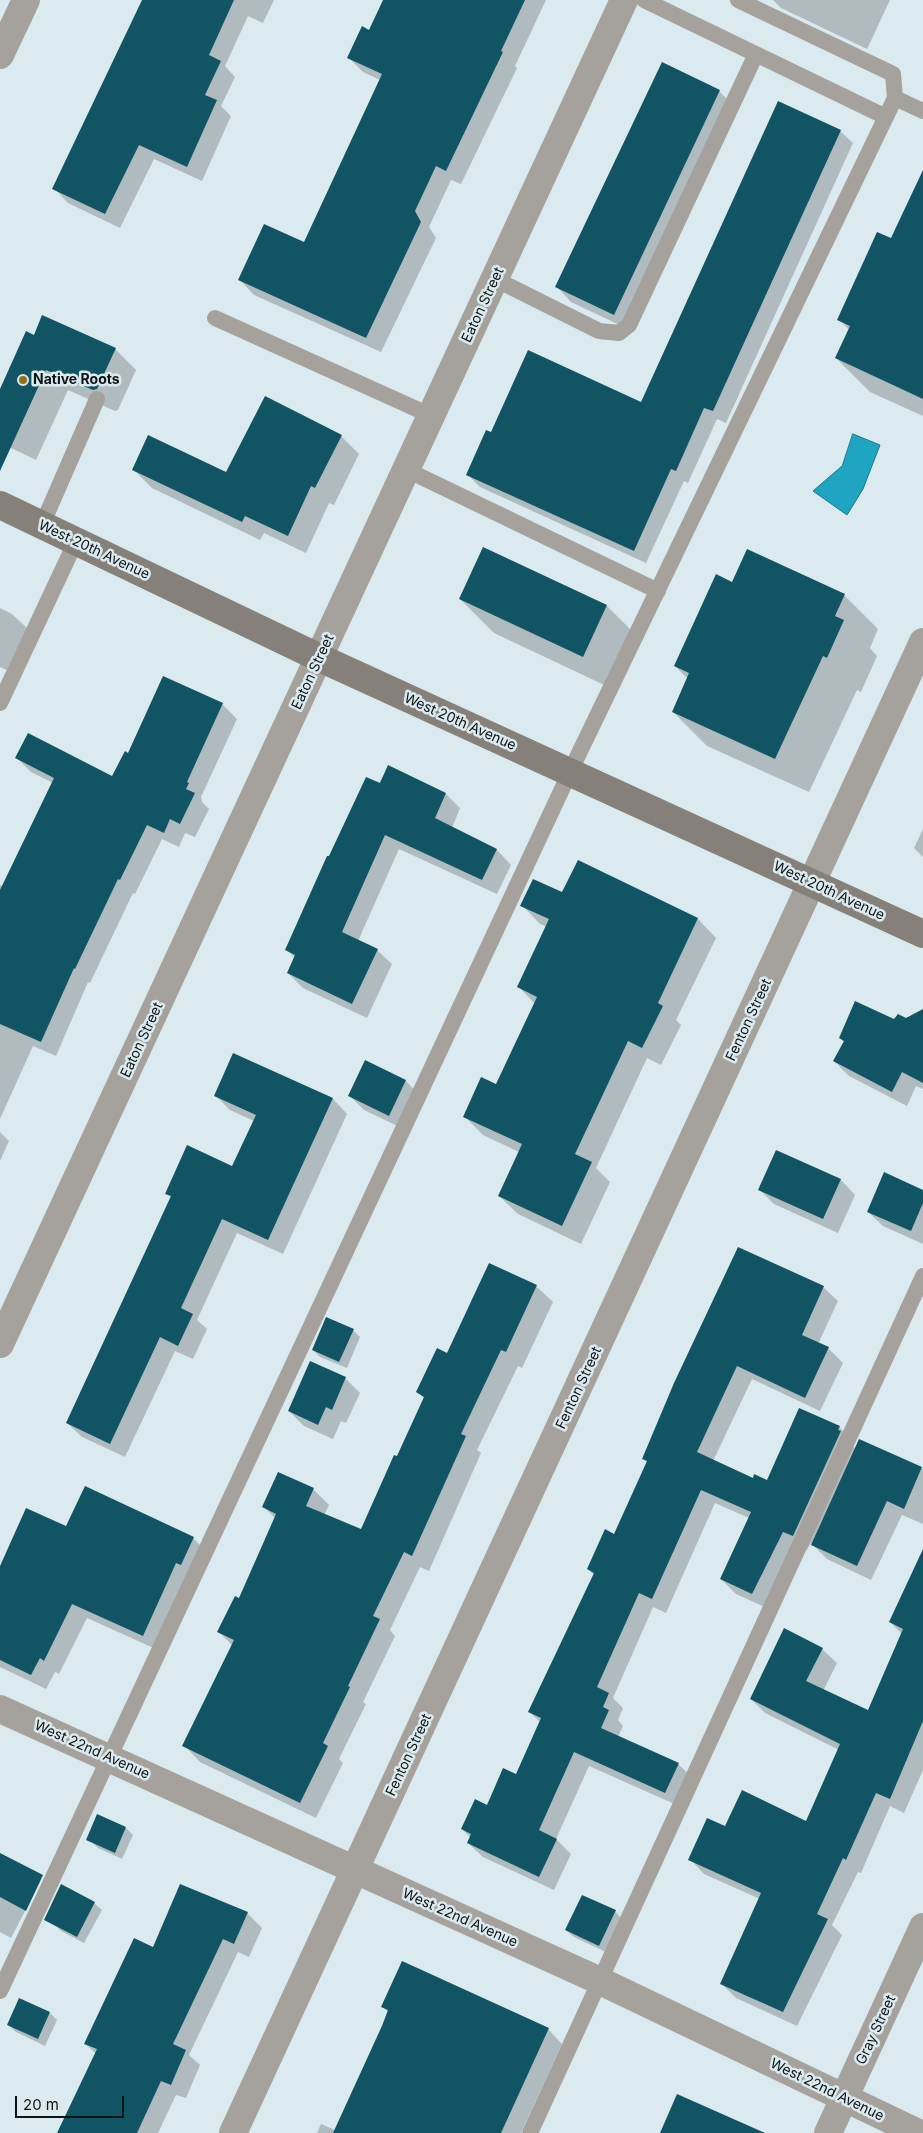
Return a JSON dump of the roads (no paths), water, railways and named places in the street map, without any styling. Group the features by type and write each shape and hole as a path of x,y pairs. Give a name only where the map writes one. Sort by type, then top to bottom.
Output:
{"street":[{"path":"0,55 26,0"},
{"name":"Eaton Street","path":"0,1344 624,0"},
{"name":"West 20th Avenue","path":"0,505 320,658 923,934"},
{"name":"Fenton Street","path":"233,2133 923,642"},
{"name":"West 22nd Avenue","path":"0,1709 598,1980 918,2133"},
{"name":"Gray Street","path":"828,2133 923,1927"}],"lane":[{"path":"644,0 886,117"},
{"path":"0,1991 570,772 895,98 893,74 738,0"},
{"path":"495,279 599,331 619,333 629,325 756,54"},
{"path":"895,98 923,111"},
{"path":"215,318 432,416"},
{"path":"42,525 97,399"},
{"path":"406,470 658,591"},
{"path":"0,703 76,541"},
{"path":"530,2133 598,1980 923,1276"}],"water":[{"path":"853,434 880,445 863,489 847,515 813,491 842,466"}],"place":[{"name":"Native Roots","path":"23,380"}]}
